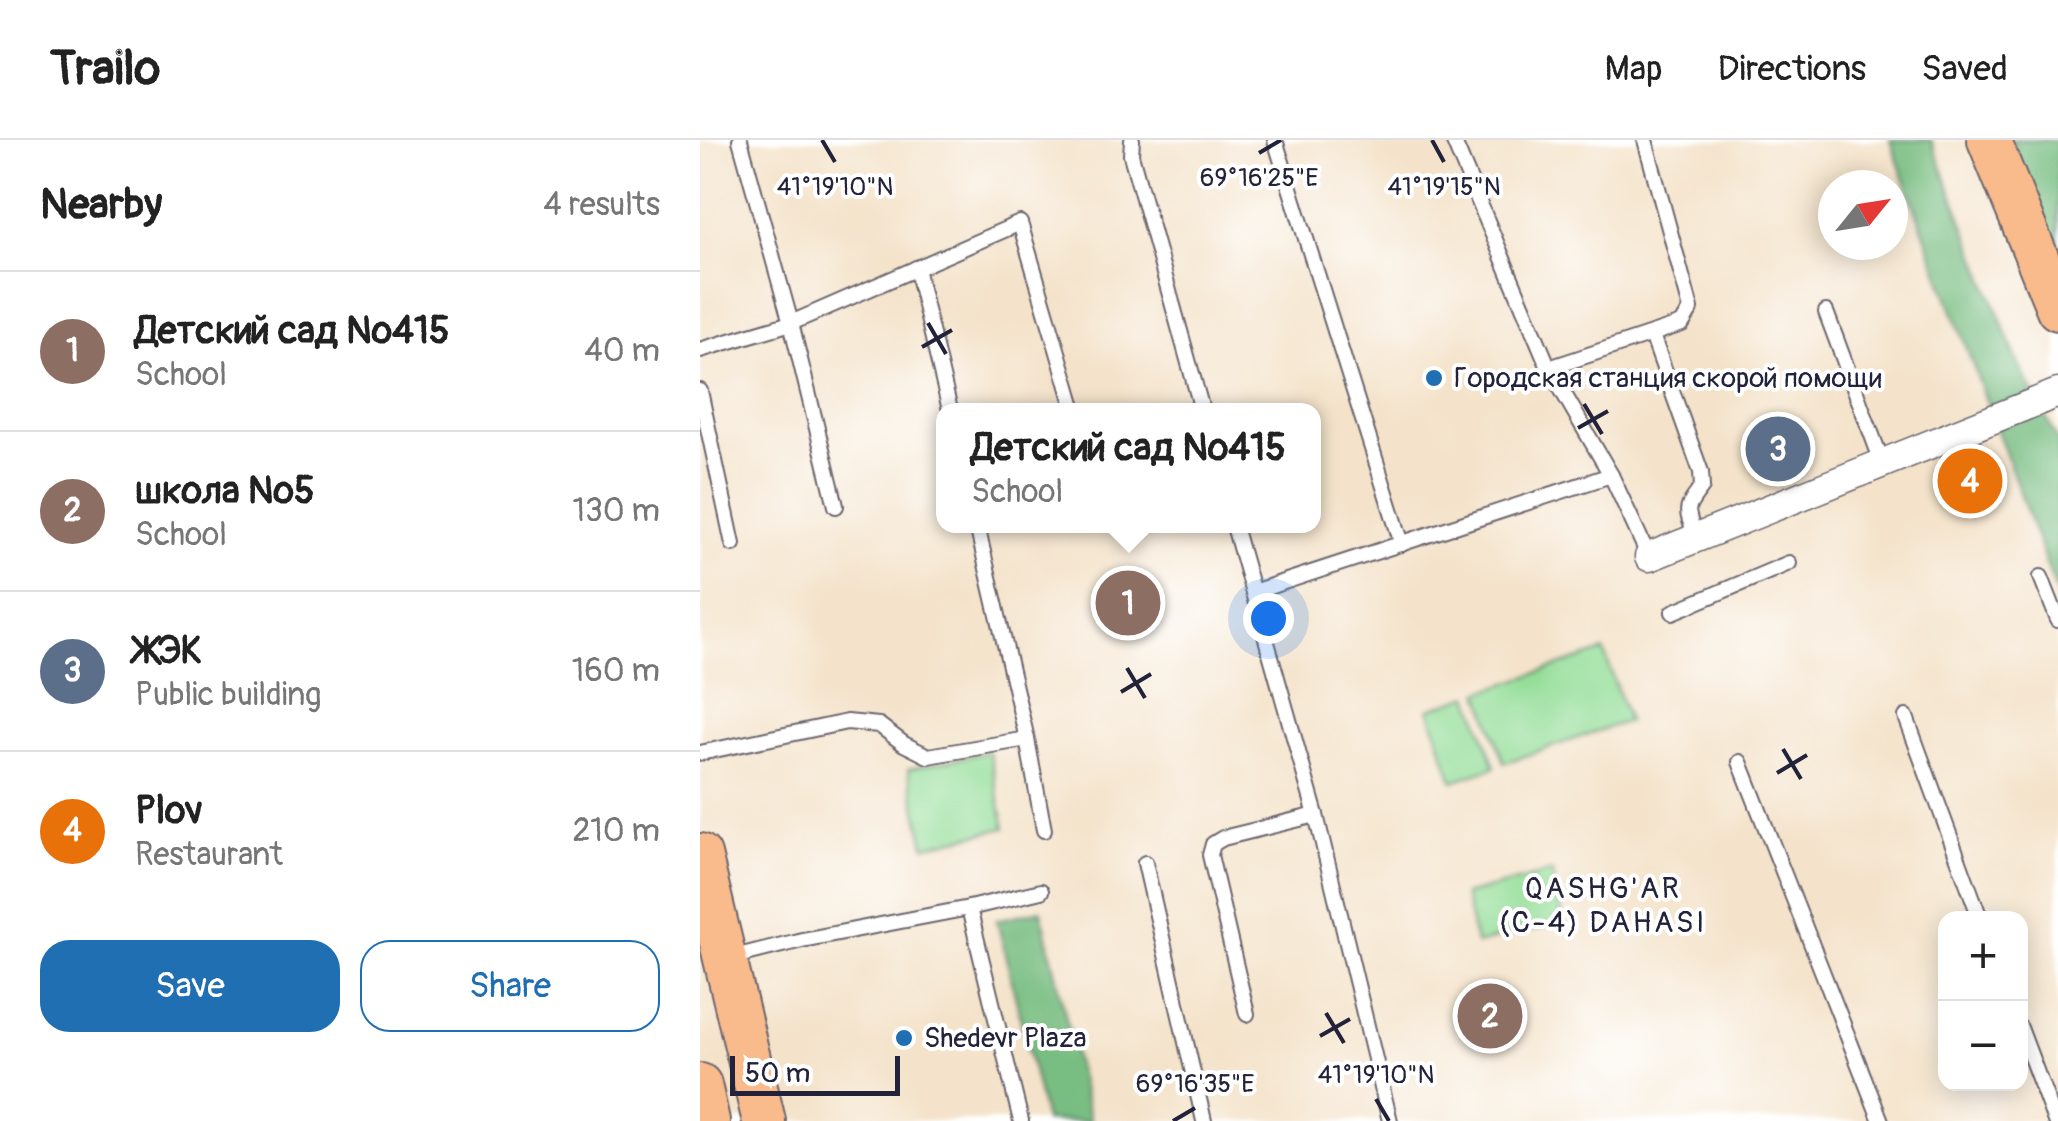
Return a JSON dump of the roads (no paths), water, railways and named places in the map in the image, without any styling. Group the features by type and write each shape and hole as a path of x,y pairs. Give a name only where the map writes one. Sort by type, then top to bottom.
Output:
{"main road":[{"path":"1989,140 2058,308"},
{"path":"700,855 764,1121"},
{"path":"700,1085 708,1121"}],"street":[{"path":"1648,557 2058,393"}],"lane":[{"path":"740,140 836,506"},
{"path":"1132,140 1131,155 1200,403"},
{"path":"1276,140 1402,544"},
{"path":"1453,140 1549,368 1611,474 1648,557"},
{"path":"1549,368 1682,324 1691,309 1645,140"},
{"path":"700,350 791,323 1020,223 1073,403"},
{"path":"916,268 948,403"},
{"path":"1826,312 1882,462"},
{"path":"1652,335 1701,472 1702,487 1688,502 1687,510 1696,538"},
{"path":"700,391 733,544"},
{"path":"1253,592 1611,474"},
{"path":"979,533 1027,738 1044,830"},
{"path":"1236,533 1316,815 1390,1121"},
{"path":"1673,612 1789,563"},
{"path":"2041,578 2058,620"},
{"path":"1906,717 1977,911"},
{"path":"700,753 847,722 879,725 928,756 1027,738"},
{"path":"1740,762 1881,1121"},
{"path":"1246,1014 1210,855 1213,844 1223,838 1316,815"},
{"path":"1144,863 1204,1121"},
{"path":"724,959 1041,891"},
{"path":"969,908 1021,1121"},
{"path":"2028,1049 2055,1121"}],"place":[{"name":"Городская станция скорой помощи","path":"1434,378"},
{"name":"ЖЭК","path":"1778,449"},
{"name":"Plov","path":"1970,481"},
{"name":"Детский сад №415","path":"1128,603"},
{"name":"школа №5","path":"1490,1016"},
{"name":"Shedevr Plaza","path":"904,1038"}],"district":[{"name":"QASHG'AR (C-4) DAHASI","path":"1603,905"}]}
